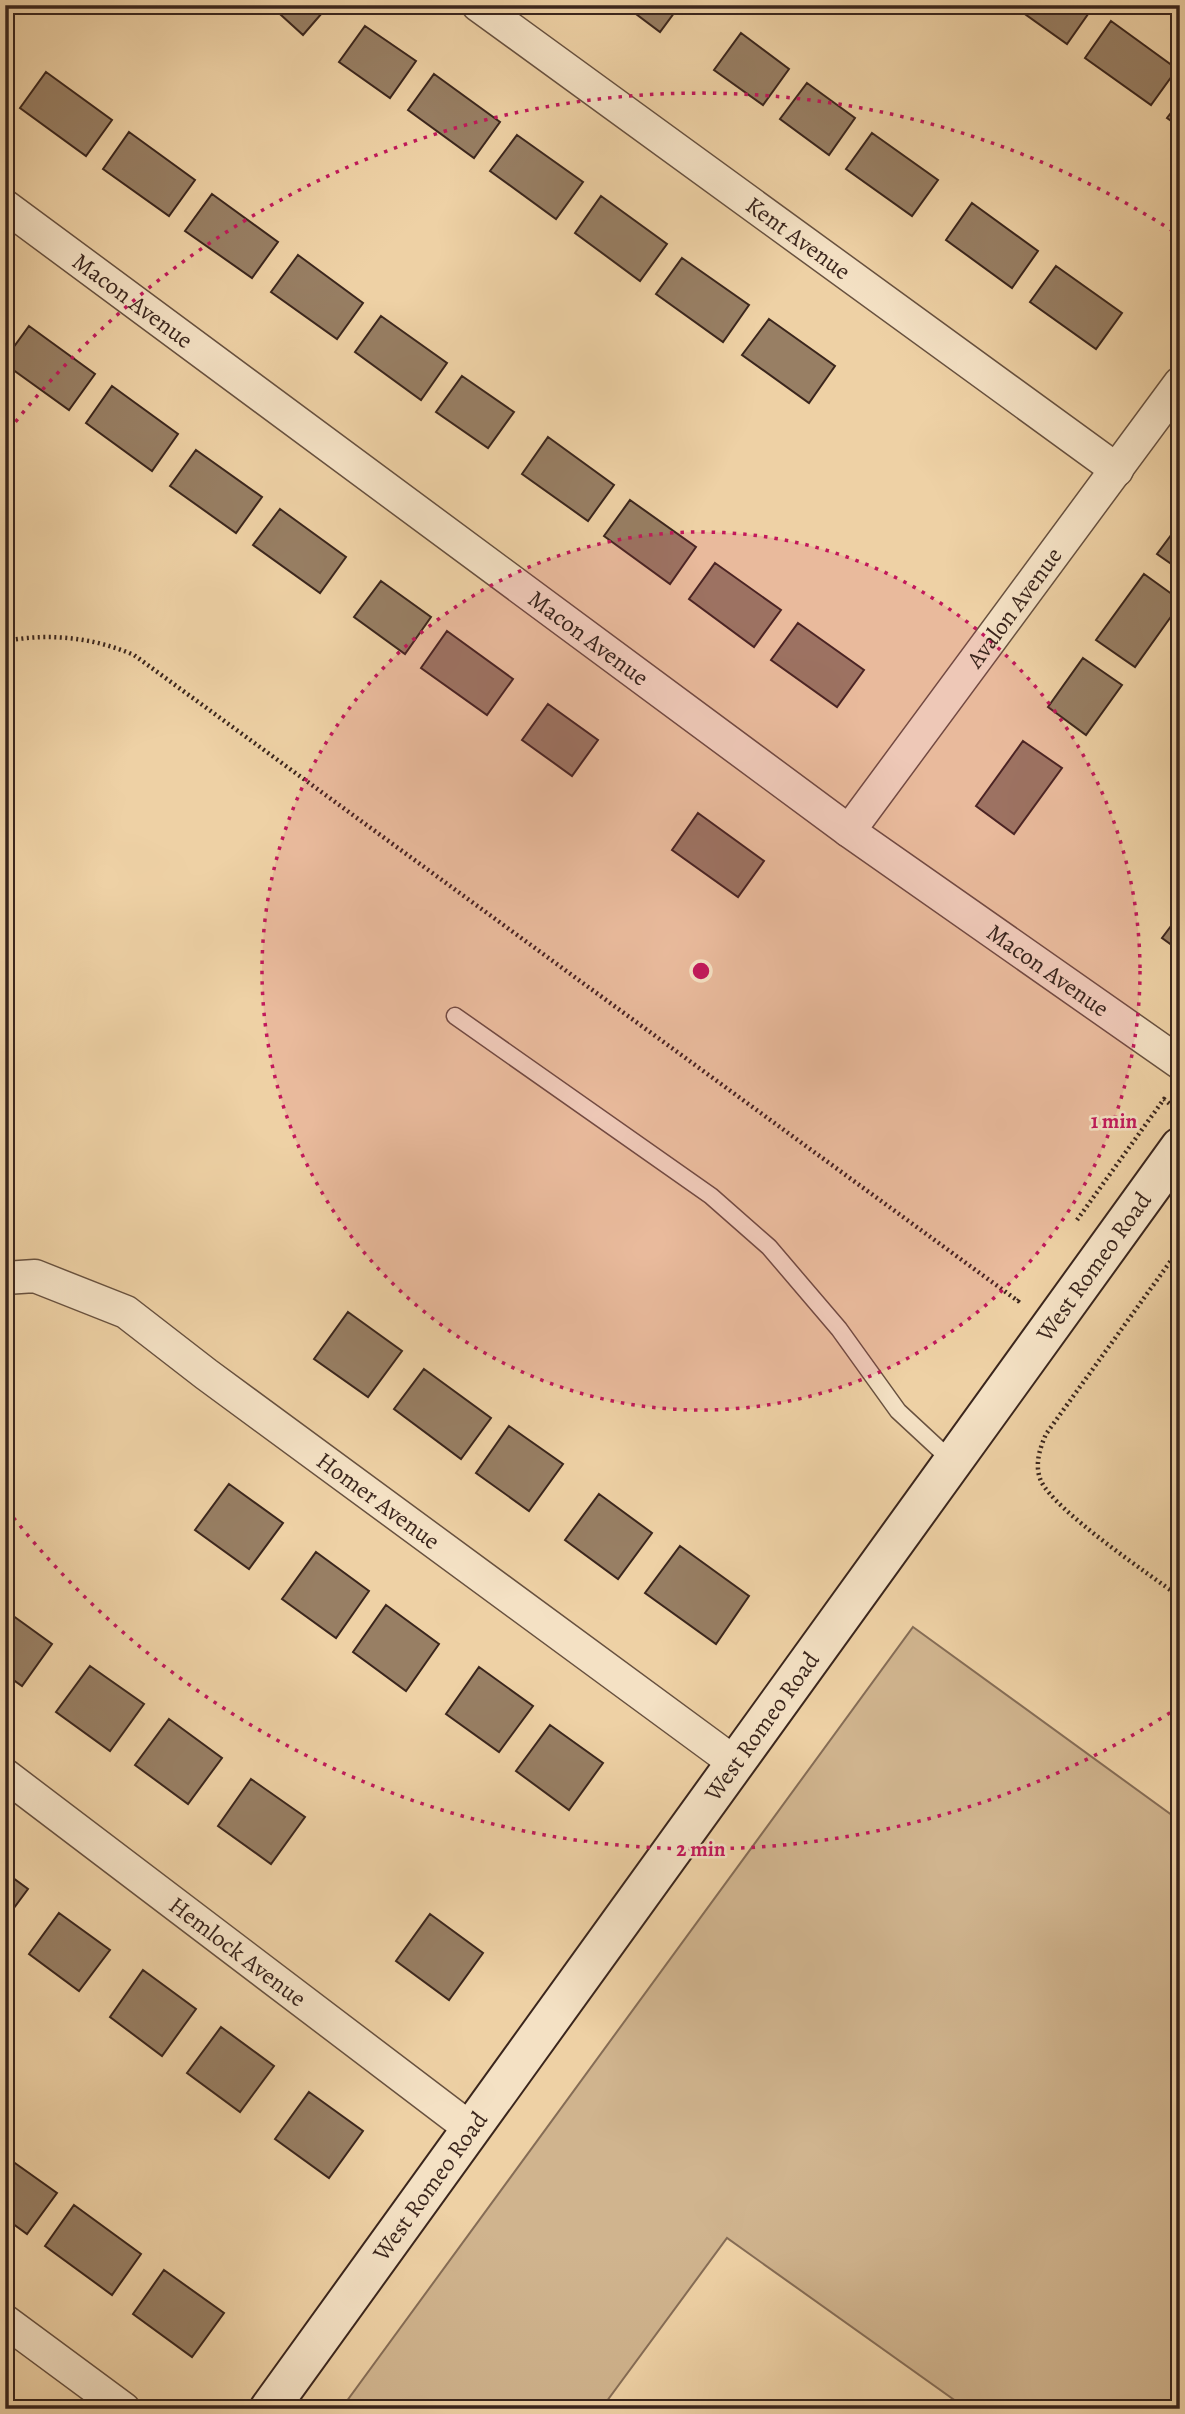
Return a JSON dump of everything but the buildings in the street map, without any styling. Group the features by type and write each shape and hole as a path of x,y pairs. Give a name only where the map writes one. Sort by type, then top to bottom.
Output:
{"main road":[{"name":"West Romeo Road","path":"269,2409 1180,1147"}],"street":[{"name":"Kent Avenue","path":"478,5 1117,470"},
{"name":"Macon Avenue","path":"5,205 849,831 1180,1063"},
{"name":"Avalon Avenue","path":"849,831 1180,383"},
{"name":"Homer Avenue","path":"5,1278 35,1276 126,1312 206,1374 735,1763"},
{"name":"Hemlock Avenue","path":"5,1775 471,2129"},
{"path":"5,2321 124,2409"}],"lane":[{"path":"454,1016 711,1196 769,1247 839,1329 898,1410 953,1462"}],"path":[{"path":"5,641 34,636 72,638 111,645 134,655 1018,1301 1026,1290"},
{"path":"1075,1223 1164,1099 1180,1112"},
{"path":"1180,1248 1046,1434 1037,1454 1041,1481 1070,1514 1180,1597"}],"shaded area":[{"path":"913,1627 1180,1821 1180,2409 967,2409 727,2238 601,2409 341,2409"}]}
